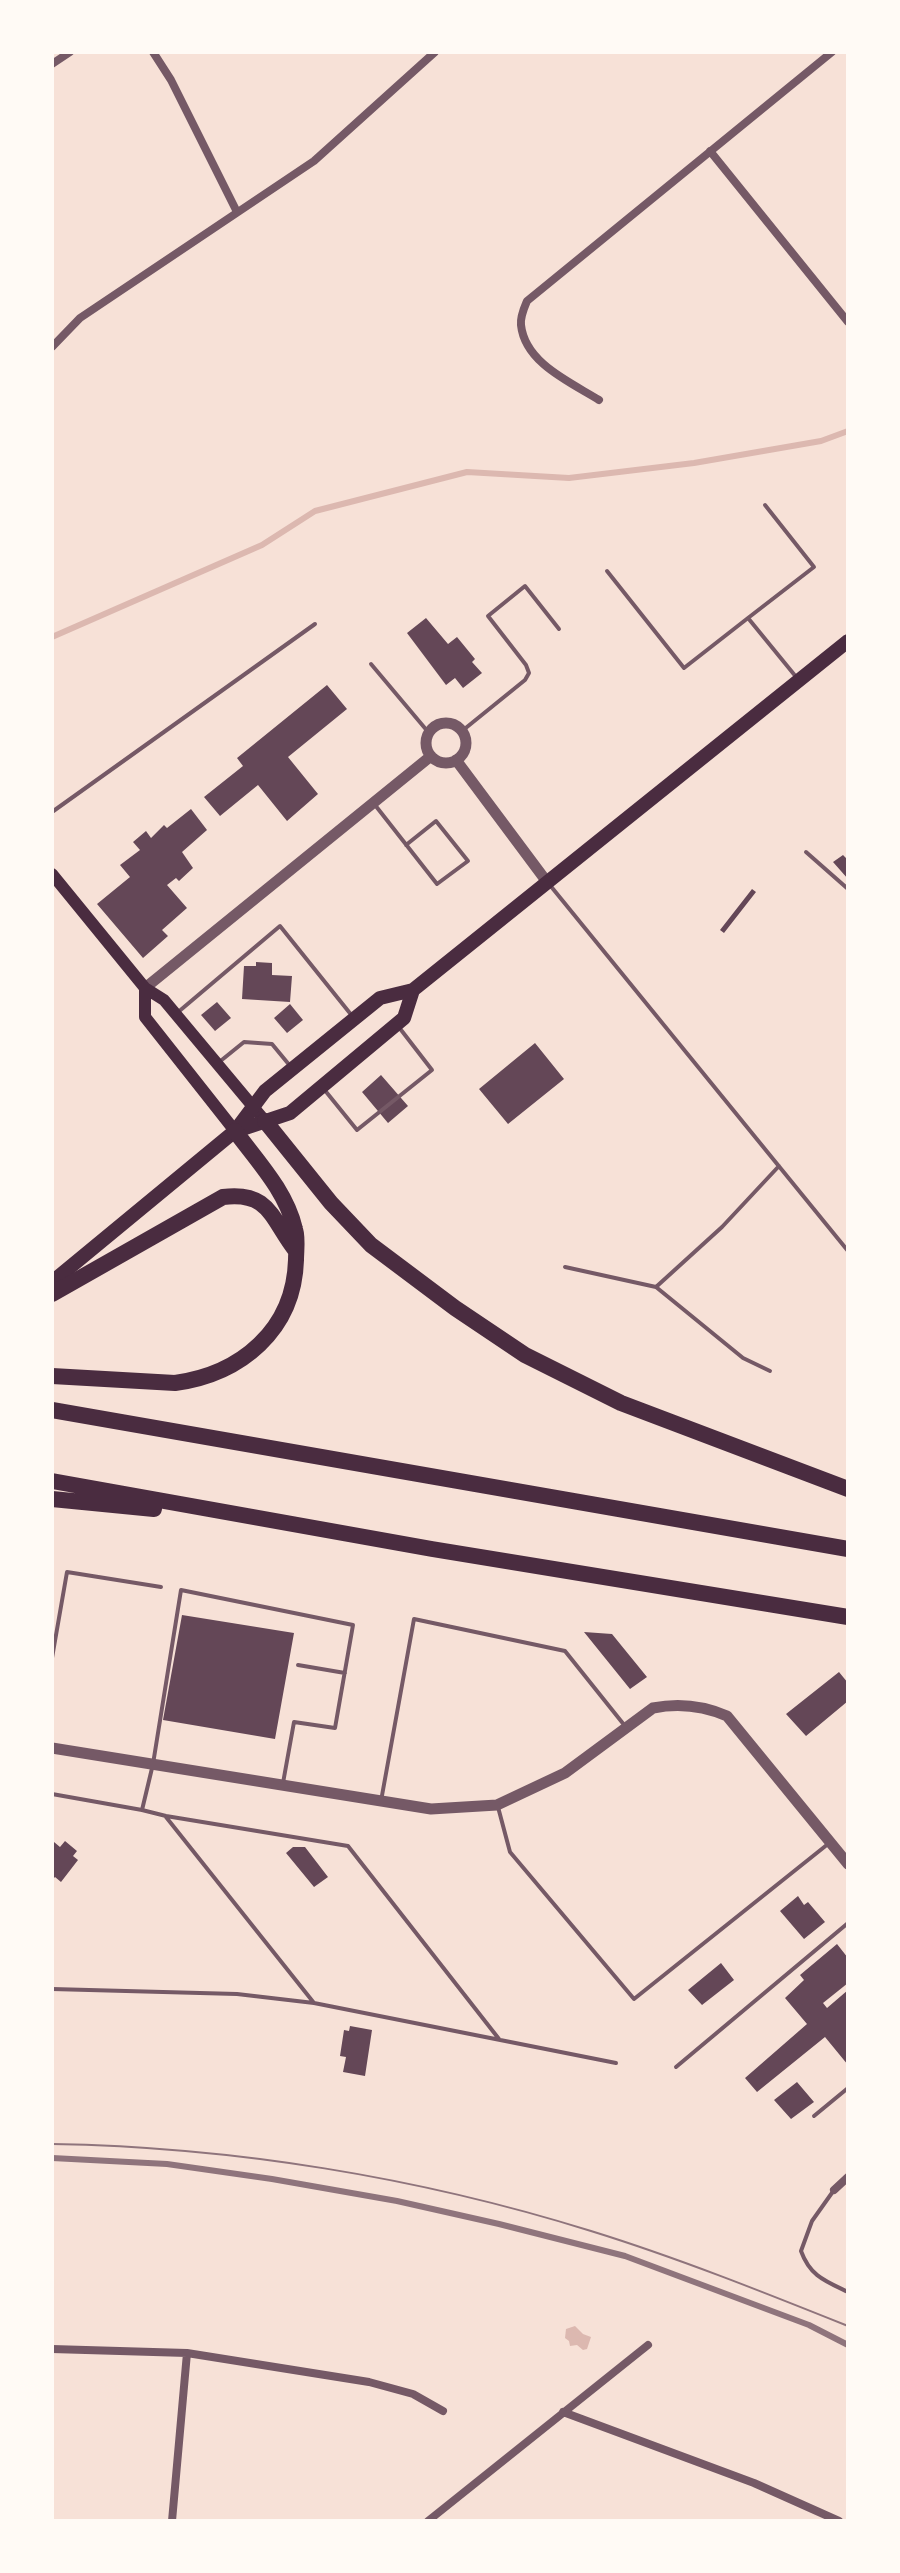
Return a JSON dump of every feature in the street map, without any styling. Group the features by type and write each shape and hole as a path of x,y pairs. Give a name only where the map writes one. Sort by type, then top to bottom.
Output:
{"highway":[{"path":"265,1121 331,1203 371,1245 455,1308 525,1355 621,1403 848,1489"},
{"path":"52,1376 175,1383 202,1378 227,1369 257,1348 279,1320 293,1286 296,1231 283,1195 235,1131"},
{"path":"52,1294 223,1197 253,1197 264,1206 296,1251"},
{"path":"52,1410 848,1549"},
{"path":"52,1481 447,1552 848,1617"},
{"path":"52,1499 292,1524"}],"main road":[{"path":"52,1282 235,1131 265,1091 380,998 413,990 848,641"},
{"path":"52,874 145,988 164,1000 265,1121"},
{"path":"145,988 145,1017 235,1131"},
{"path":"235,1131 290,1113 404,1018 413,990"}],"street":[{"path":"52,64 70,52"},
{"path":"153,52 171,80 237,212"},
{"path":"52,347 80,318 314,161 435,52"},
{"path":"599,400 542,363 526,344 520,322 527,301 832,52"},
{"path":"710,151 848,322"},
{"path":"438,724 457,726 462,731 465,750 456,760 442,763 431,756 426,745 429,733 438,724"},
{"path":"145,988 431,756"},
{"path":"456,760 547,882"},
{"path":"52,1748 431,1809 497,1805 565,1773 653,1708 669,1705 710,1709 727,1716 848,1864"},
{"path":"834,2190 848,2177"},
{"path":"428,2521 648,2345"},
{"path":"52,2349 187,2353 369,2382 413,2394 443,2411"},
{"path":"172,2521 187,2353"},
{"path":"563,2412 754,2483 839,2521"}],"lane":[{"path":"607,571 684,668 814,567 765,505"},
{"path":"462,731 525,680 529,673 488,616 525,586 559,629"},
{"path":"748,618 799,680"},
{"path":"52,812 315,624"},
{"path":"371,664 429,733"},
{"path":"373,804 437,884 468,861 436,821 406,845"},
{"path":"806,852 848,889"},
{"path":"547,882 848,1251"},
{"path":"175,1014 280,926 354,1019"},
{"path":"321,1086 357,1130 432,1070 397,1024"},
{"path":"217,1064 244,1042 272,1044 292,1069"},
{"path":"656,1287 722,1227 779,1166"},
{"path":"565,1267 656,1287 743,1358 770,1371"},
{"path":"52,1658 67,1572 161,1587"},
{"path":"142,1810 153,1764 181,1590 353,1625 335,1728 294,1722 282,1785"},
{"path":"381,1801 414,1619 565,1651 627,1727"},
{"path":"298,1665 345,1673"},
{"path":"52,1794 348,1846 499,2039"},
{"path":"497,1805 510,1852 634,1999 832,1845"},
{"path":"166,1816 314,2003"},
{"path":"676,2067 848,1923"},
{"path":"52,1989 237,1994 314,2003 616,2063"},
{"path":"814,2116 848,2088"},
{"path":"834,2190 812,2221 801,2251 806,2266 821,2279 848,2292"}],"shaded area":[{"path":"575,2326 591,2337 587,2349 570,2346 565,2338 566,2329"}],"building":[{"path":"426,618 448,644 457,637 475,659 472,662 482,673 463,688 455,678 446,685 407,633"},
{"path":"327,685 347,709 288,757 318,794 287,821 258,785 220,816 204,797 243,766 237,758"},
{"path":"191,809 207,830 182,852 193,868 179,881 176,878 167,885 187,908 162,930 168,936 143,958 97,904 130,877 120,865 140,850 133,842 146,831 151,838 164,825 167,828"},
{"path":"843,855 848,860 848,879 833,862"},
{"path":"752,889 756,892 724,933 720,930"},
{"path":"256,962 272,963 272,975 292,976 290,1002 242,999 244,966 256,966"},
{"path":"217,1002 231,1018 215,1031 201,1015"},
{"path":"290,1004 303,1020 287,1033 274,1018"},
{"path":"535,1043 564,1079 508,1124 479,1089"},
{"path":"381,1075 408,1106 388,1123 362,1092"},
{"path":"182,1615 294,1633 275,1739 163,1720"},
{"path":"584,1632 612,1634 647,1677 630,1689"},
{"path":"839,1672 848,1683 848,1701 806,1736 786,1714"},
{"path":"65,1841 77,1851 73,1856 78,1860 61,1882 55,1877 52,1880 52,1845 54,1842 60,1847"},
{"path":"293,1847 305,1847 328,1877 314,1887 286,1853"},
{"path":"798,1896 804,1905 808,1902 825,1922 804,1939 780,1911"},
{"path":"837,1944 848,1958 848,1983 823,2003 827,2008 848,1990 848,2065 825,2037 757,2092 745,2078 807,2024 785,1998 804,1980 800,1975"},
{"path":"721,1963 734,1980 702,2005 688,1990"},
{"path":"350,2026 372,2030 365,2076 343,2072 346,2057 340,2056 344,2030 349,2031"},
{"path":"797,2082 814,2102 791,2119 774,2100"}],"waterway":[{"path":"52,637 262,545 315,511 467,472 569,478 694,463 821,441 848,431"}],"tram line":[{"path":"52,2144 120,2146 256,2159 324,2168 459,2195 624,2241 848,2326"}],"railway":[{"path":"52,2158 167,2164 272,2179 397,2201 499,2224 625,2256 809,2325 848,2345"}]}
